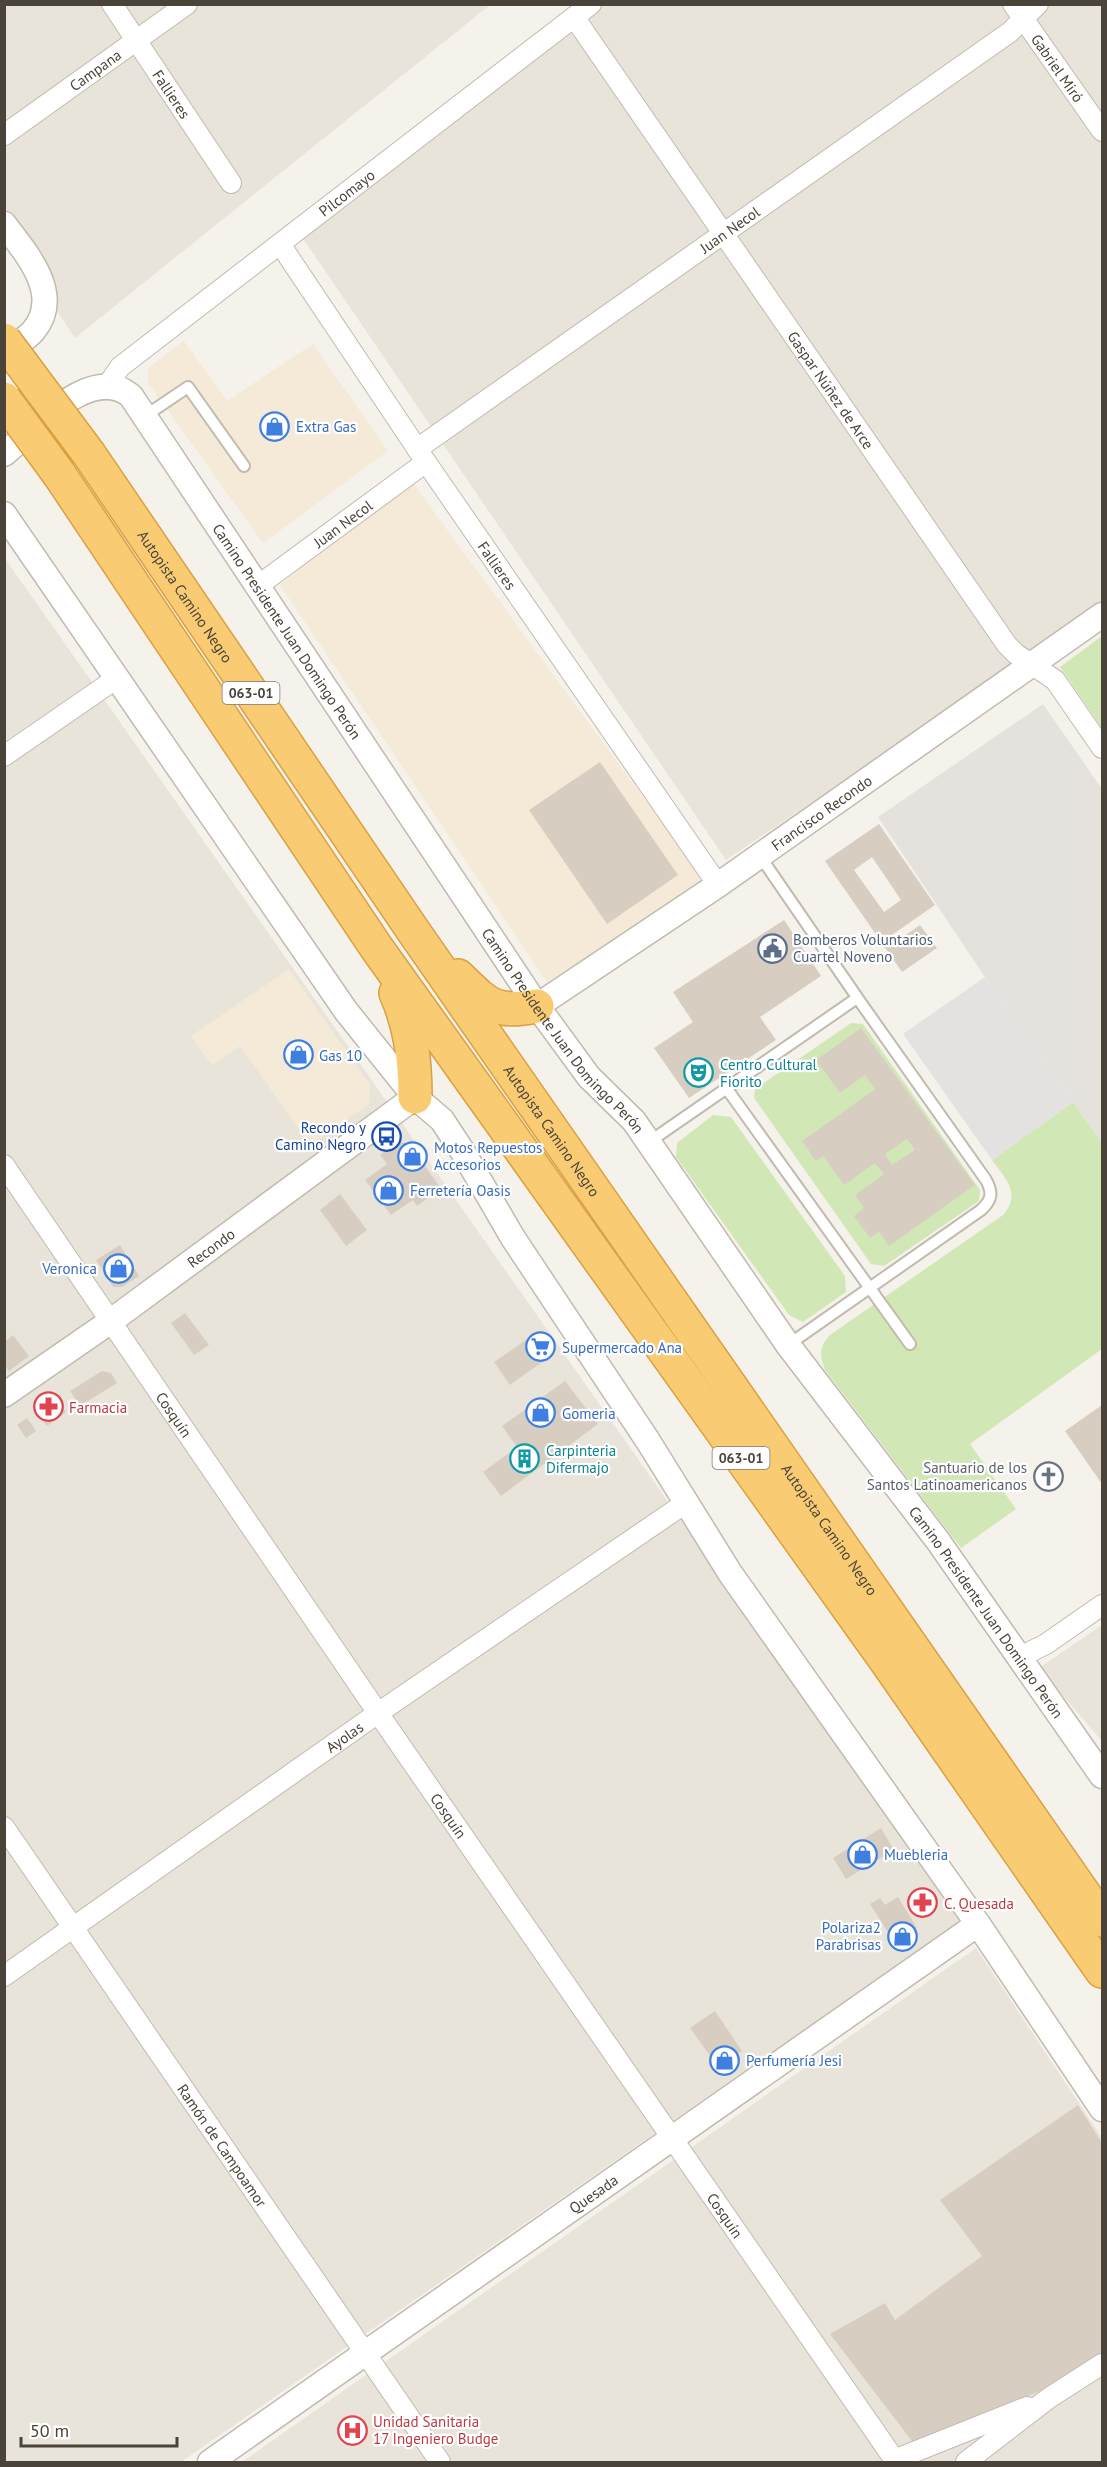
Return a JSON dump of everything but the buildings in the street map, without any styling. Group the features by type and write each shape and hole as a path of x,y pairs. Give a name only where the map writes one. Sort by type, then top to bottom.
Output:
{"highway":[{"name":"Autopista Camino Negro","path":"4,340 89,454 414,932 1102,1920"},
{"name":"Autopista Camino Negro","path":"4,399 59,474 376,947 873,1643 1102,1971"},
{"path":"414,932 483,1000 512,1010 537,1006"},
{"path":"376,947 403,1008 411,1035 415,1064 415,1097"}],"street":[{"name":"Fallieres","path":"112,4 231,183"},
{"name":"Campana","path":"4,135 187,4"},
{"name":"Pilcomayo","path":"107,386 120,367 591,4"},
{"name":"Juan Necol","path":"259,585 422,455 724,233 1010,32 1018,11 1038,4"},
{"name":"Gabriel Miró","path":"1018,11 1102,131"},
{"name":"Gaspar Núñez de Arce","path":"574,17 1007,645 1016,654 1055,680 1102,748"},
{"path":"4,224 33,263 42,282 45,297 43,314 34,331 4,353"},
{"name":"Fallieres","path":"280,244 718,885"},
{"path":"4,454 76,394 92,387 107,386"},
{"name":"Camino Presidente Juan Domingo Perón","path":"107,386 123,389 131,396 259,585 537,1006 589,1077 634,1121 788,1346 938,1541 1102,1776"},
{"path":"4,514 346,1011 415,1097 442,1120 513,1238 687,1502 730,1573 978,1924 1102,2109"},
{"name":"Francisco Recondo","path":"537,1006 760,856 1102,615"},
{"path":"4,756 117,678"},
{"name":"Recondo","path":"4,1395 111,1320 415,1097"},
{"name":"Cosquín","path":"4,1165 670,2139 895,2461"},
{"name":"Ayolas","path":"4,1976 378,1713 687,1502"},
{"path":"1020,1657 1046,1644 1102,1605"},
{"name":"Ramón de Campoamor","path":"4,1827 440,2463"},
{"name":"Quesada","path":"210,2463 978,1924"},
{"path":"966,2463 1049,2398 1102,2364"},
{"path":"895,2461 1049,2398"}],"lane":[{"path":"144,417 188,387 244,466"},
{"path":"760,856 986,1180 991,1196 981,1210 788,1346"},
{"path":"649,1142 857,998"},
{"path":"727,1089 910,1344"}],"shaded area":[{"path":"4,5 490,5 75,338 5,233"},
{"path":"595,5 1102,5 1102,606 726,860 300,234"},
{"name":"Extra Gas","path":"184,341 227,401 313,344 388,451 263,543 148,383 148,368"},
{"path":"410,479 705,882 547,982 280,585"},
{"path":"4,557 962,1920 181,2462 5,2462"},
{"path":"1043,704 1102,789 1102,1143 985,977 878,817"},
{"name":"Gas 10","path":"289,969 370,1085 369,1104 310,1145 240,1046 212,1065 191,1036"},
{"path":"985,977 1073,1102 992,1160 903,1034"},
{"path":"1102,1625 1102,1741 1039,1668"},
{"path":"976,1948 1102,2138 1102,2462 242,2462"}],"green space":[{"path":"1102,636 1102,728 1060,667"},
{"path":"851,1023 863,1024 980,1190 979,1201 884,1266 871,1264 754,1098 755,1089"},
{"path":"1073,1102 1102,1143 1102,1349 970,1444 1016,1509 961,1548 825,1370 821,1355 822,1347 830,1335 1003,1215 1009,1207 1011,1193 1006,1180 992,1160"},
{"path":"713,1115 731,1117 845,1276 846,1292 803,1322 789,1315 676,1157 677,1143"}],"place":[{"name":"Extra Gas","path":"275,426"},
{"name":"Bomberos Voluntarios Cuartel Noveno","path":"772,948"},
{"name":"Gas 10","path":"298,1055"},
{"name":"Centro Cultural Fiorito","path":"699,1073"},
{"name":"Recondo y Camino Negro","path":"387,1136"},
{"name":"Motos Repuestos Accesorios","path":"413,1156"},
{"name":"Ferretería Oasis","path":"389,1190"},
{"name":"Veronica","path":"118,1268"},
{"name":"Supermercado Ana","path":"541,1347"},
{"name":"Farmacia","path":"48,1407"},
{"name":"Gomeria","path":"541,1413"},
{"name":"Carpinteria Difermajo","path":"525,1459"},
{"name":"Santuario de los Santos Latinoamericanos","path":"1048,1476"},
{"name":"Muebleria","path":"863,1854"},
{"name":"C. Quesada","path":"923,1903"},
{"name":"Polariza2 Parabrisas","path":"902,1936"},
{"name":"Perfumería Jesi","path":"725,2060"},
{"name":"Unidad Sanitaria 17 Ingeniero Budge","path":"352,2430"}]}
